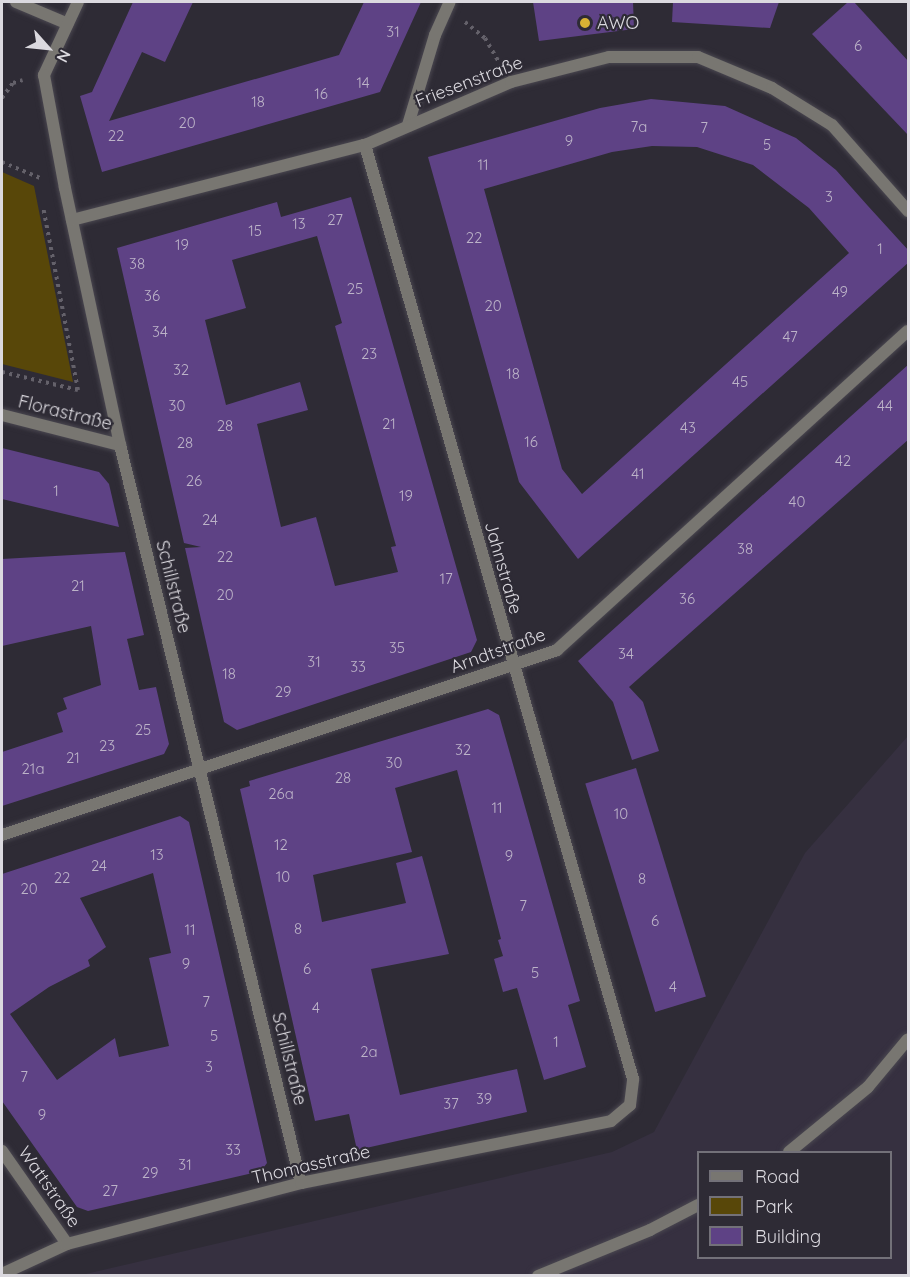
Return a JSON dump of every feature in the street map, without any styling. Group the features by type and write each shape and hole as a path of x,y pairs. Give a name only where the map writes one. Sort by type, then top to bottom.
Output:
{"street":[{"path":"16,2 68,24"},
{"name":"Schillstraße","path":"78,2 44,75 65,189 120,445 301,1183"},
{"path":"408,125 448,4"},
{"name":"Friesenstraße","path":"72,220 365,146 408,125 511,82 609,57 698,57 772,88 832,125 909,211"},
{"name":"Jahnstraße","path":"365,146 633,1079 630,1105"},
{"name":"Arndtstraße","path":"2,835 513,667 557,650 909,331"},
{"name":"Florastraße","path":"2,415 120,445"},
{"path":"790,1151 868,1088 909,1040"},
{"name":"Thomasstraße","path":"2,1274 67,1244 301,1183 611,1122 630,1105"},
{"name":"Wattstraße","path":"2,1151 67,1244"},
{"path":"538,1275 650,1230 697,1206"}],"path":[{"path":"448,4 484,38 511,82"},
{"path":"2,162 65,189"},
{"path":"38,177 40,188"},
{"path":"2,372 78,390 42,200"}],"shaded area":[{"path":"908,736 908,1275 77,1276 612,1152 654,1132 805,853"}],"green space":[{"path":"2,172 34,186 73,382 2,364"}],"building":[{"path":"133,2 193,2 165,62 142,52 109,121 339,55 364,2 421,2 380,92 102,172 80,96 92,92"},
{"path":"533,2 633,2 634,29 539,41"},
{"path":"673,2 779,2 770,28 672,22"},
{"path":"848,2 854,2 909,62 909,136 812,34"},
{"path":"651,99 725,106 796,138 836,170 909,251 909,262 578,559 519,482 428,157 600,108","holes":["652,146 697,147 753,165 809,208 849,253 582,494 562,469 484,189 612,152"]},
{"path":"351,197 477,640 471,652 237,730 224,722 185,548 201,547 184,543 117,248 277,202 281,217","holes":["317,236 342,323 335,326 396,546 391,547 398,572 335,586 316,517 281,527 257,424 308,410 300,382 226,405 205,320 246,308 232,260"]},
{"path":"909,364 909,439 629,687 643,702 659,751 632,760 613,702 578,661"},
{"path":"2,448 99,472 109,484 119,527 2,499"},
{"path":"125,552 144,635 127,639 139,690 156,687 169,744 164,754 2,806 2,752 63,732 57,713 67,709 63,698 101,685 91,626 2,646 2,559"},
{"path":"488,709 499,715 580,1001 568,1005 586,1067 544,1080 517,988 503,992 494,959 503,956 498,940 501,939 457,770 395,788 412,852 313,875 322,922 406,903 396,863 422,856 449,954 371,969 400,1095 517,1069 527,1112 357,1150 349,1114 315,1121 240,789 250,786 249,781"},
{"path":"636,768 706,997 655,1012 585,783"},
{"path":"180,816 189,822 267,1163 261,1171 88,1211 77,1207 2,1101 2,874","holes":["153,873 171,953 149,958 169,1046 119,1057 115,1038 57,1080 10,1014 49,987 90,966 88,960 106,947 80,898"]}],"place":[{"name":"AWO","path":"585,23"}]}
